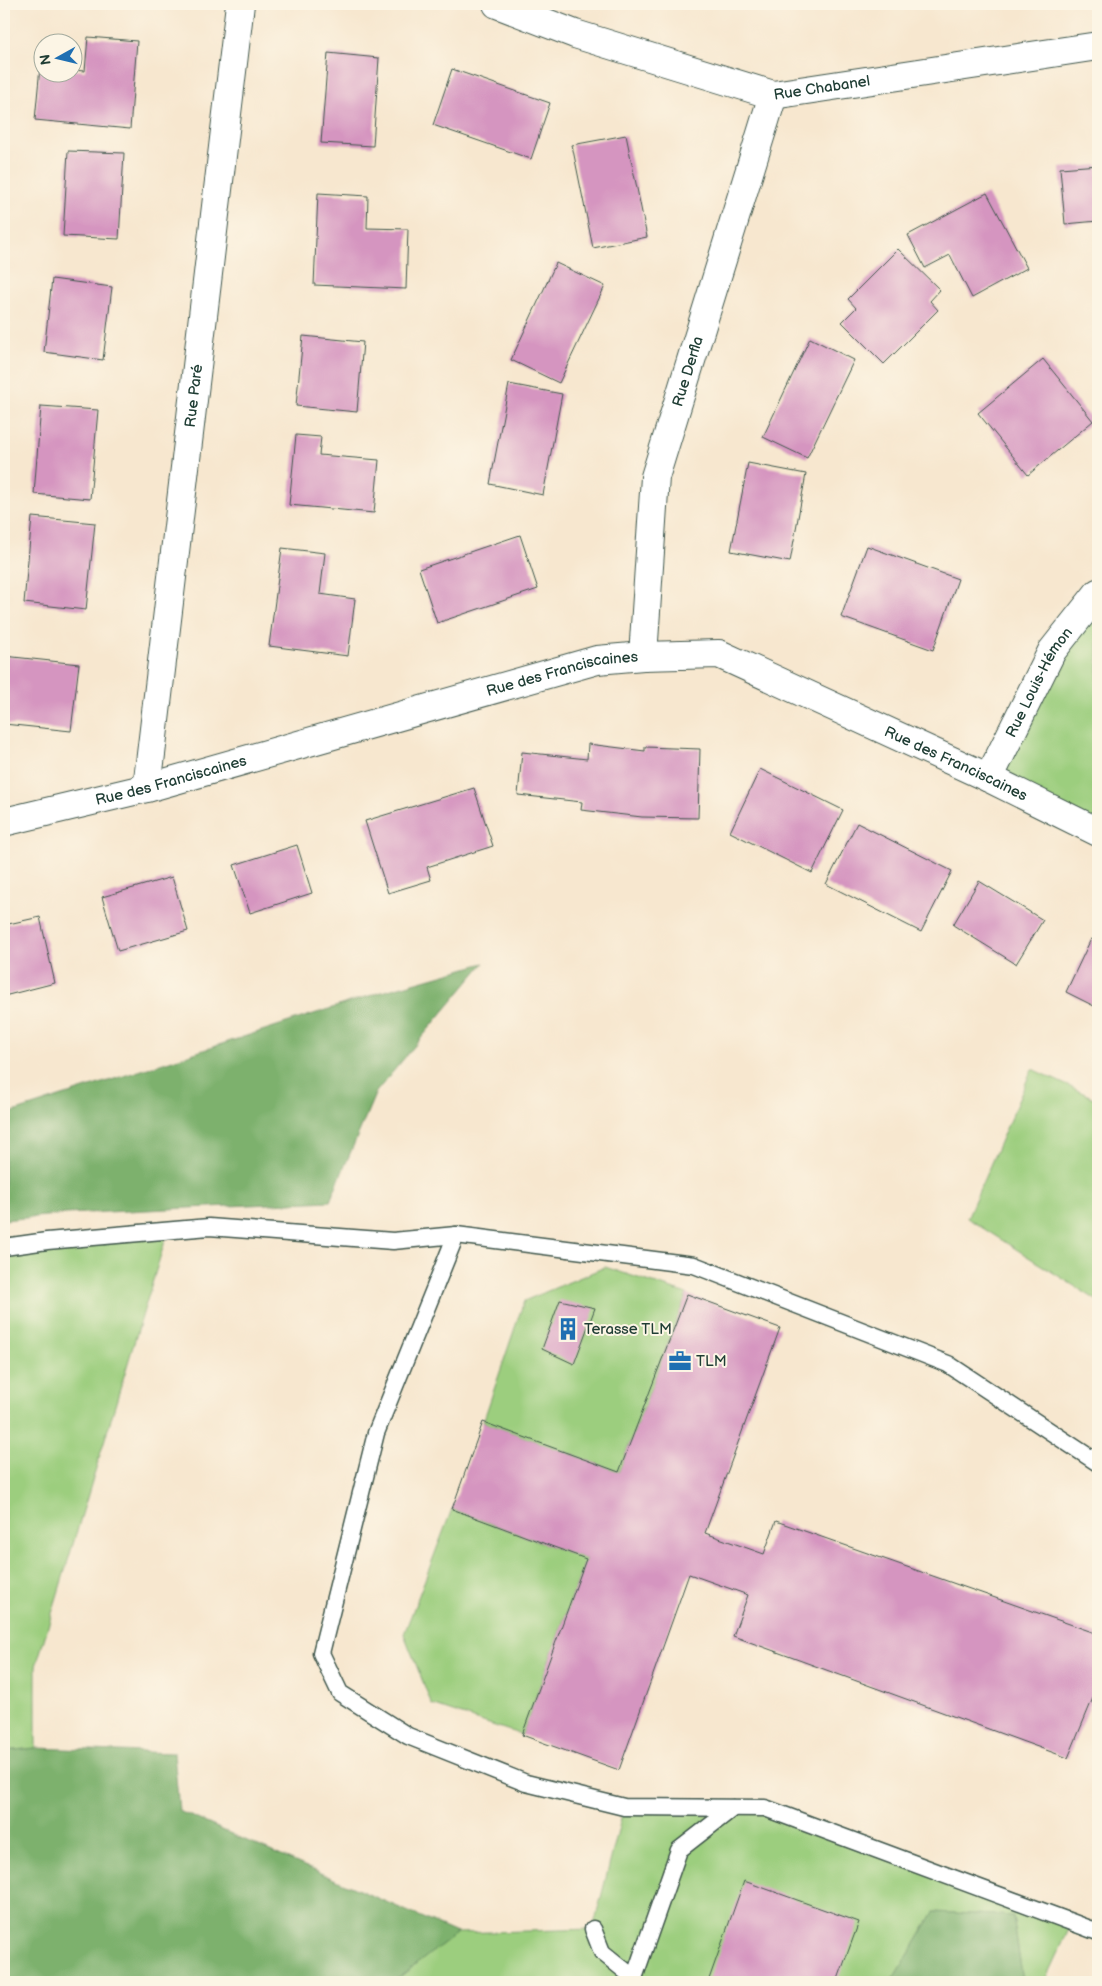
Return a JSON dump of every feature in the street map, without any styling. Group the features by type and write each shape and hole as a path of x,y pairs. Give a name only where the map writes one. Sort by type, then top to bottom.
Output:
{"street":[{"name":"Rue Paré","path":"147,788 240,4"},
{"name":"Rue Chabanel","path":"497,4 575,34 773,95 1098,46"},
{"name":"Rue Derfla","path":"643,656 655,477 773,95"},
{"name":"Rue Louis-Hémon","path":"990,778 1052,651 1098,593"},
{"name":"Rue des Franciscaines","path":"4,822 147,788 597,660 643,656 719,654 990,778 1098,832"}],"lane":[{"path":"4,1248 47,1241 209,1227 393,1241 456,1235 694,1266 948,1364 1098,1462"},
{"path":"456,1235 376,1433 321,1653 340,1692 408,1736 526,1783 624,1807 764,1808 1098,1932"},
{"path":"593,1929 602,1952 634,1978 679,1850 733,1808"}],"green space":[{"path":"1098,593 1098,832 989,778"},
{"path":"484,963 376,1092 330,1201 67,1214 4,1220 4,1115 378,993"},
{"path":"1032,1069 1098,1100 1098,1301 967,1218"},
{"path":"168,1231 36,1666 36,1748 4,1751 4,1247"},
{"path":"605,1267 687,1294 619,1472 483,1422 524,1301"},
{"path":"452,1509 586,1559 522,1735 432,1705 404,1634"},
{"path":"36,1748 174,1753 179,1811 457,1933 393,1982 4,1982 4,1751"},
{"path":"624,1807 765,1808 1072,1922 1044,1982 1023,1982 1013,1916 934,1912 892,1982 393,1982 457,1933 593,1929"},
{"path":"934,1912 1013,1916 1023,1982 892,1982"}],"building":[{"path":"88,37 137,41 130,129 35,120 39,82 82,82 82,71 85,71"},
{"path":"328,53 379,58 373,146 321,143"},
{"path":"452,69 550,103 531,159 433,125"},
{"path":"626,135 647,237 593,248 572,145"},
{"path":"68,151 124,153 119,239 63,236"},
{"path":"1098,165 1098,221 1065,224 1060,168"},
{"path":"318,193 368,196 367,228 408,229 406,289 314,285"},
{"path":"987,193 1027,268 972,298 950,255 925,268 908,235"},
{"path":"898,249 940,290 930,301 938,310 884,364 842,322 856,308 848,299"},
{"path":"556,263 605,286 559,383 511,360"},
{"path":"52,279 112,287 103,360 44,352"},
{"path":"303,336 363,342 357,412 296,406"},
{"path":"810,338 854,360 807,458 763,437"},
{"path":"1043,359 1093,421 1028,475 978,413"},
{"path":"509,384 562,394 543,495 490,484"},
{"path":"41,406 98,410 90,499 34,494"},
{"path":"296,435 321,437 319,455 379,460 374,513 289,505"},
{"path":"748,463 806,474 790,562 731,551"},
{"path":"32,517 95,523 86,610 24,603"},
{"path":"520,535 538,589 437,623 419,569"},
{"path":"867,546 958,579 933,650 841,617"},
{"path":"282,548 325,553 320,594 355,599 348,656 269,646"},
{"path":"4,656 79,664 71,731 4,724"},
{"path":"588,744 645,751 645,747 700,749 698,818 642,817 581,810 582,802 518,795 522,752 587,759"},
{"path":"760,769 843,810 812,873 730,832"},
{"path":"474,788 493,846 427,867 431,880 388,893 365,821"},
{"path":"857,823 952,871 921,932 826,884"},
{"path":"297,845 312,893 250,913 234,865"},
{"path":"172,877 188,931 118,951 102,897"},
{"path":"979,881 1043,920 1016,964 953,925"},
{"path":"40,917 55,983 4,996 4,925"},
{"path":"1091,939 1098,942 1098,1008 1066,992"},
{"path":"687,1294 780,1328 705,1533 764,1554 776,1521 1098,1634 1098,1686 1068,1758 733,1636 748,1595 689,1574 619,1770 522,1735 586,1559 452,1509 483,1422 619,1472"},
{"name":"Terasse TLM","path":"560,1300 595,1308 574,1364 542,1349"},
{"path":"744,1881 859,1922 837,1982 708,1982"}],"place":[{"name":"Terasse TLM","path":"568,1329"},
{"name":"TLM","path":"680,1361"}]}
